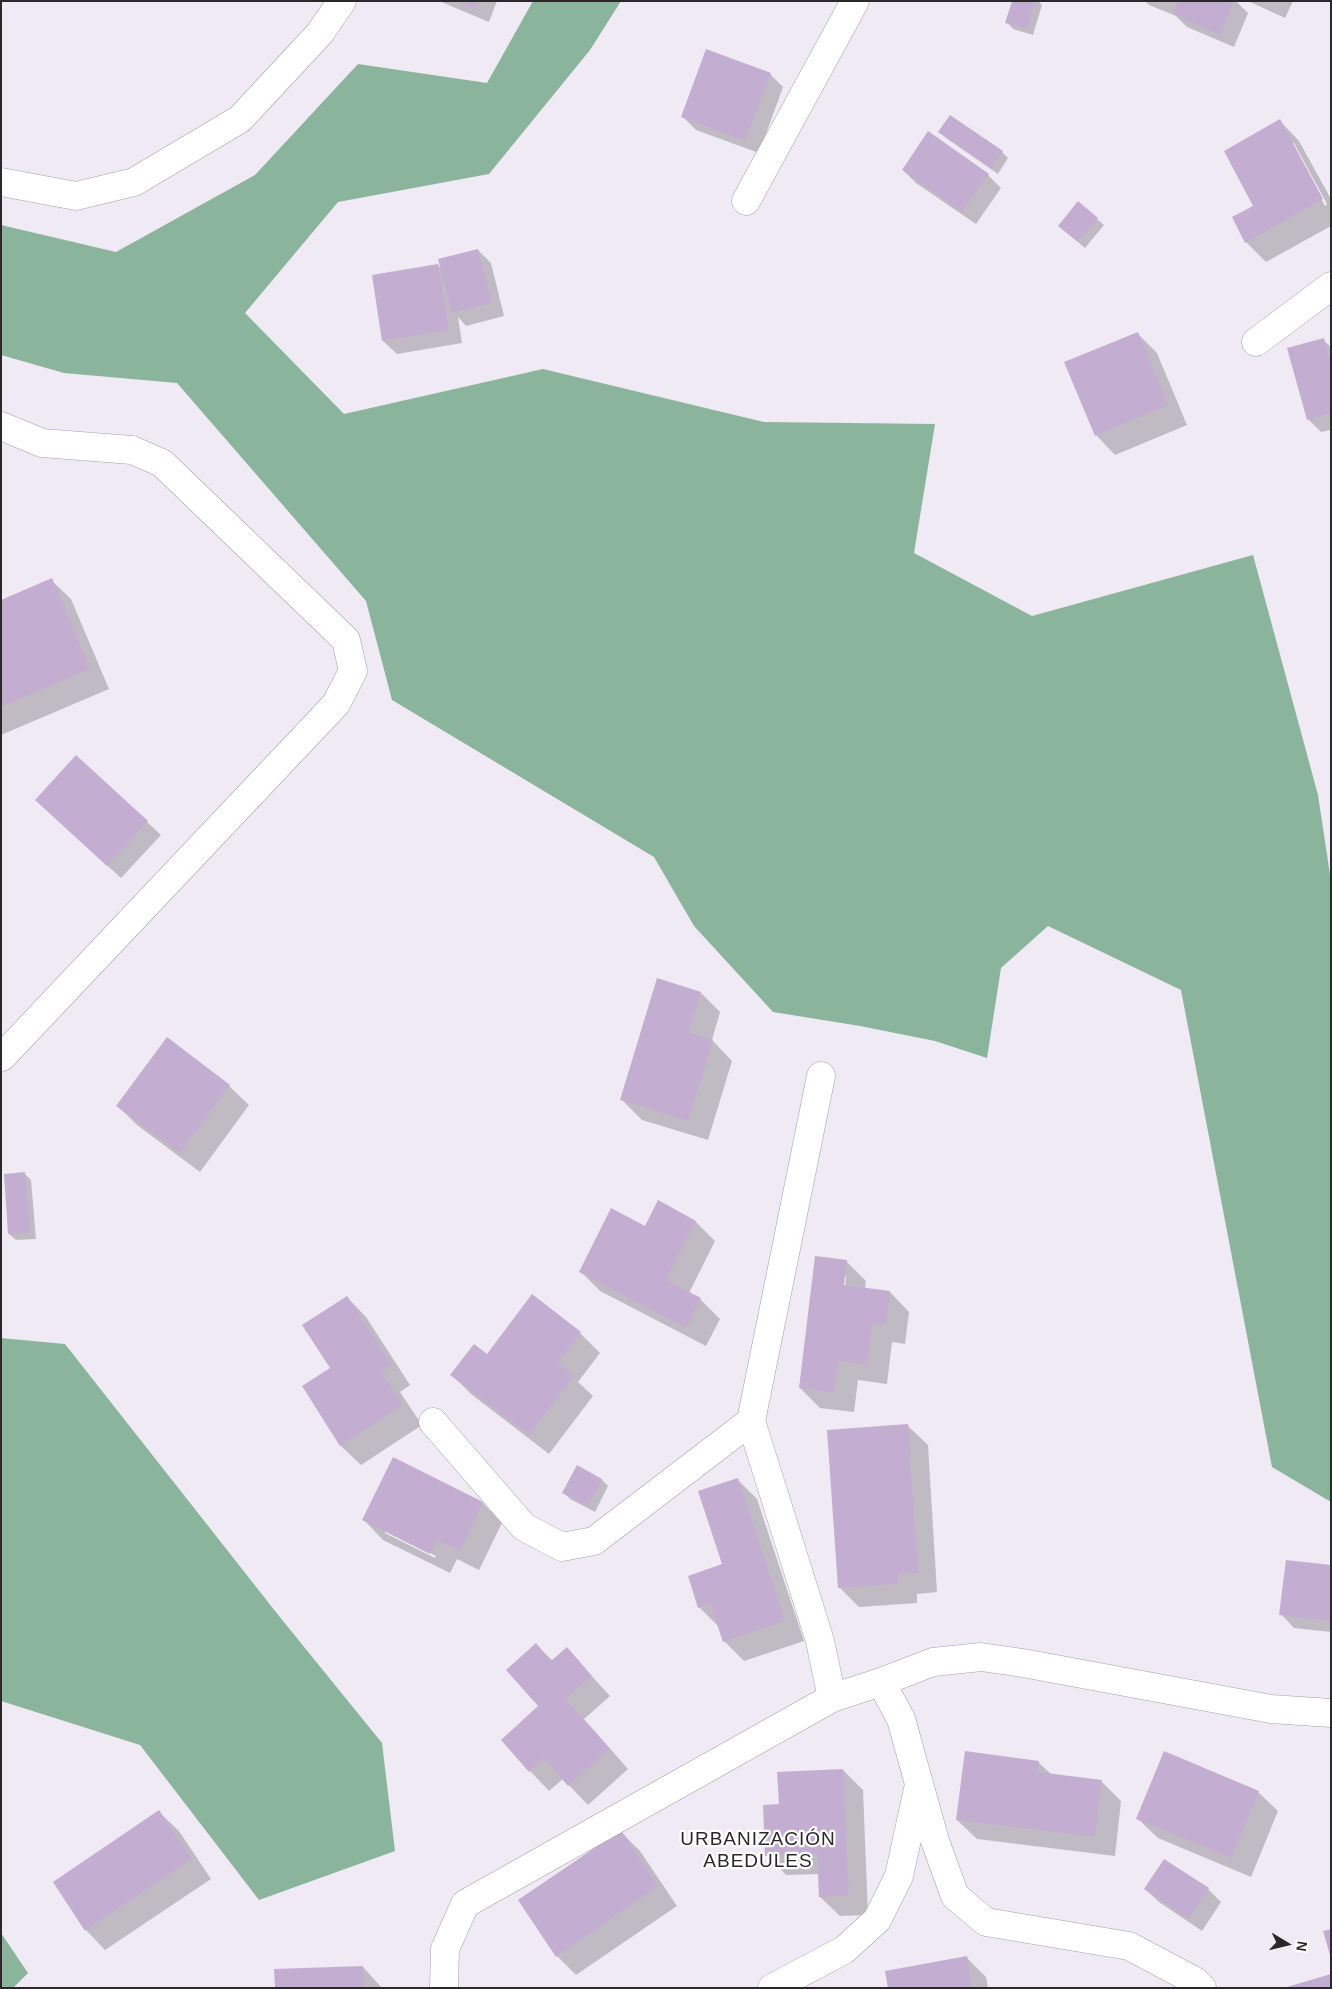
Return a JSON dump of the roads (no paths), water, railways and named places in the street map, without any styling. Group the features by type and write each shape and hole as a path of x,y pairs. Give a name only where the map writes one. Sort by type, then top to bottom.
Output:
{"street":[{"path":"1,182 76,196 134,182 240,119 320,33 342,1"},
{"path":"746,201 855,1"},
{"path":"1256,342 1331,286"},
{"path":"1,426 42,443 132,450 162,463 346,640 353,671 336,704 2,1057"},
{"path":"821,1076 751,1421 820,1641 832,1698"},
{"path":"433,1422 524,1527 562,1546 594,1541 751,1421"},
{"path":"444,1988 445,1949 465,1904 832,1698 933,1662 981,1658 1271,1709 1331,1713"},
{"path":"881,1682 901,1719 935,1841 954,1896 986,1922 1129,1946 1195,1981 1202,1988"},
{"path":"772,1988 844,1950 878,1920 899,1876 919,1784"}],"district":[{"name":"URBANIZACIÓN ABEDULES","path":"758,1851"}]}
